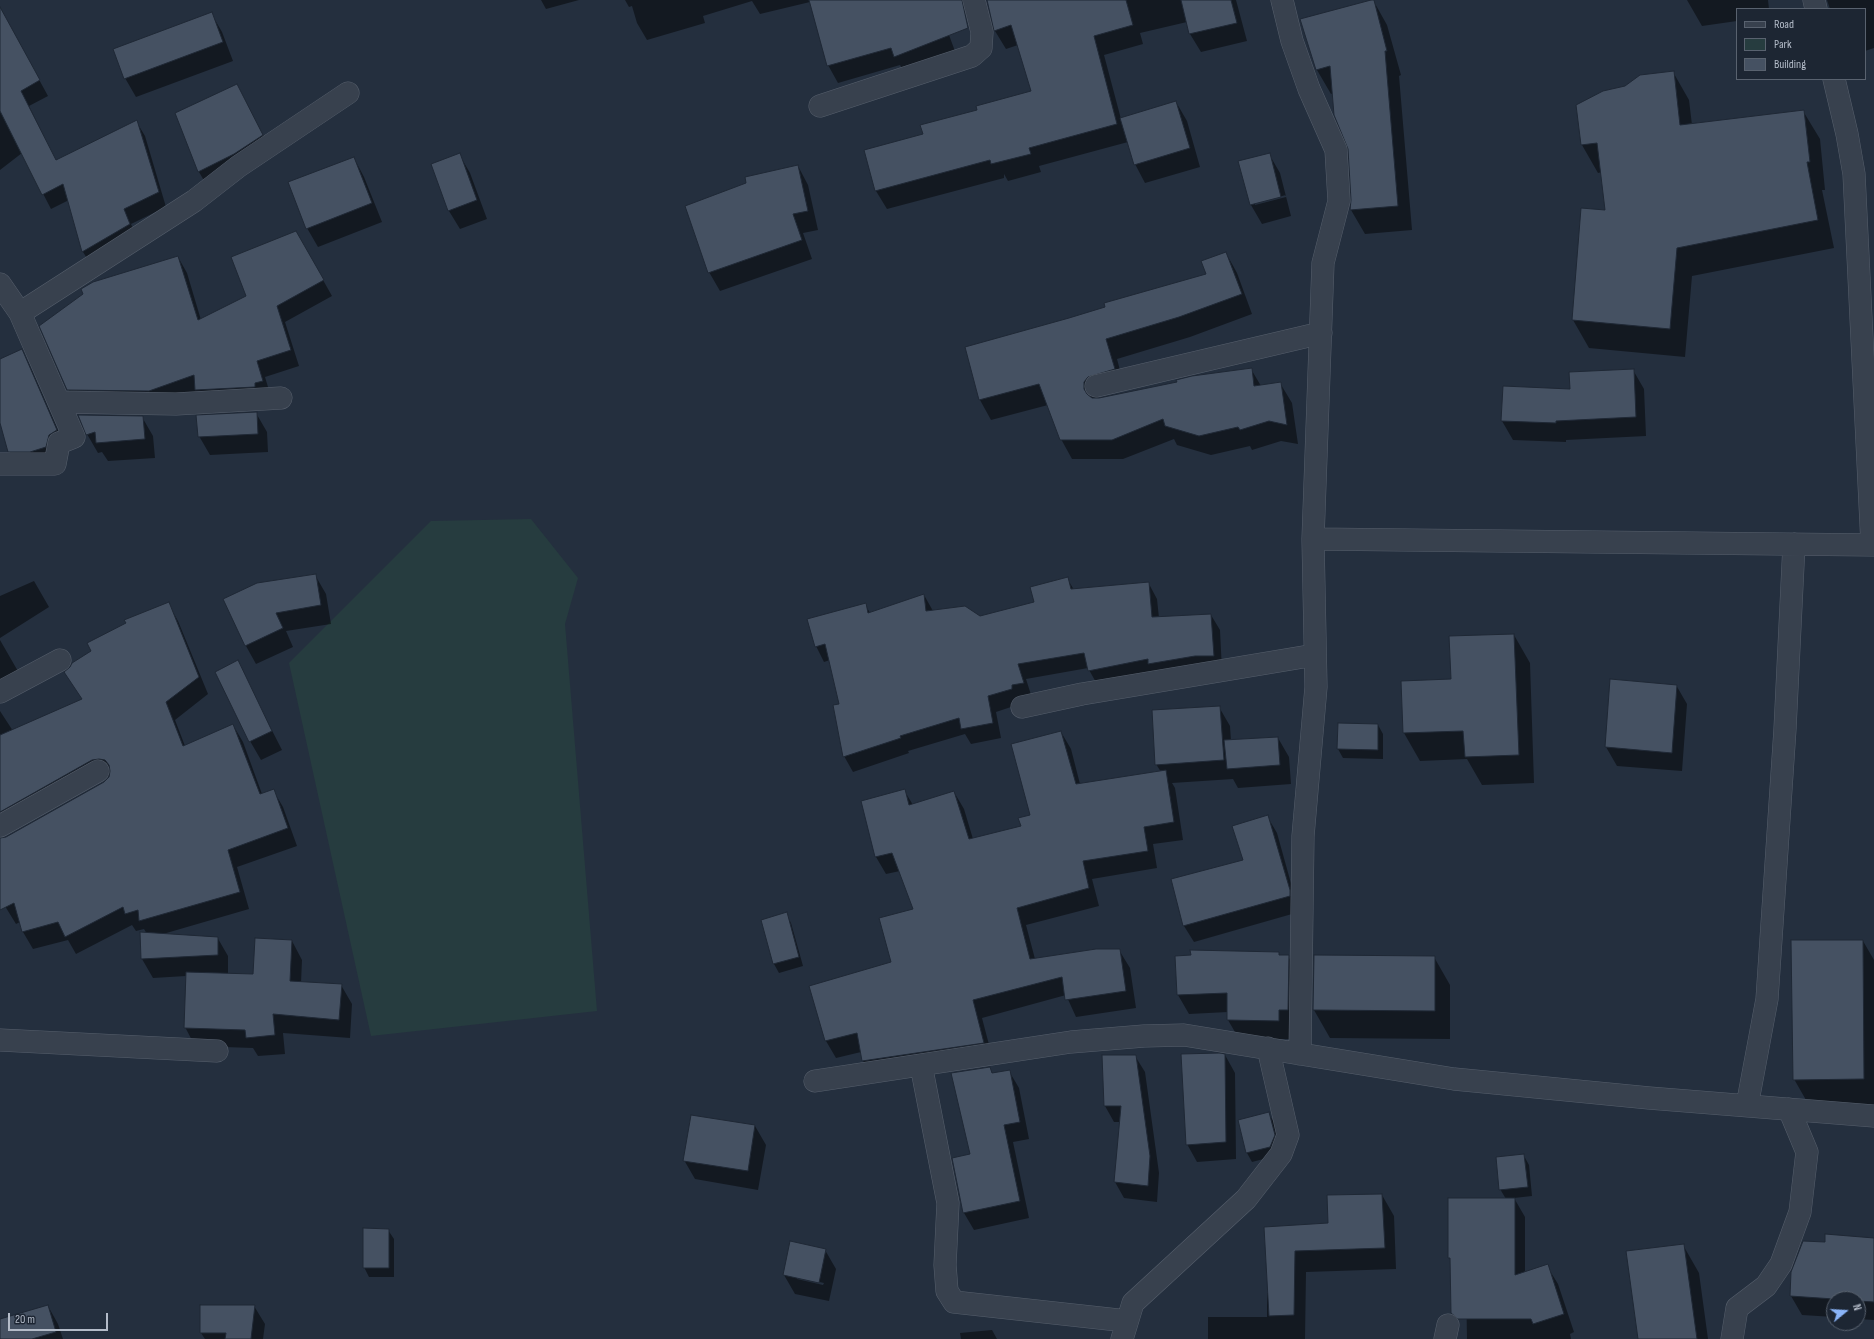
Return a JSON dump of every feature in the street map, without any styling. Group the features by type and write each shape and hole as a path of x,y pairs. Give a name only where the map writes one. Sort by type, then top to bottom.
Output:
{"street":[{"path":"820,106 972,56 981,48 982,32 974,0"},
{"path":"1282,0 1292,41 1309,89 1336,150 1339,201 1323,264 1313,539 1316,687 1303,836 1300,1054"},
{"path":"1313,539 1873,545 1854,174 1847,134 1834,80"},
{"path":"20,313 194,201 239,166 348,93"},
{"path":"0,284 20,313 74,437 59,443 55,464 0,464"},
{"path":"1096,386 1321,333"},
{"path":"59,402 176,404 281,398"},
{"path":"1747,1106 1767,999 1785,730 1794,544"},
{"path":"1022,707 1082,694 1315,655"},
{"path":"0,692 60,660"},
{"path":"0,826 98,771"},
{"path":"815,1081 1071,1042 1144,1036 1184,1035 1454,1079 1874,1116"},
{"path":"0,1040 217,1051"},
{"path":"921,1064 948,1203 945,1265 947,1291 954,1302 1125,1330 1133,1303 1246,1199 1281,1154 1288,1135 1268,1048"},
{"path":"1732,1339 1737,1308 1766,1286 1780,1264 1800,1212 1807,1152 1789,1109"}],"green space":[{"path":"531,519 578,578 565,624 597,1011 371,1036 289,663 431,521"}],"building":[{"path":"809,0 962,0 968,28 894,57 891,48 827,66"},
{"path":"987,0 1126,0 1133,25 1094,36 1117,124 1029,148 1031,154 991,164 990,160 875,191 864,150 923,134 920,125 977,110 976,106 1031,91 1011,25 994,31"},
{"path":"1181,0 1231,0 1237,23 1189,34"},
{"path":"1374,0 1387,51 1385,51 1398,206 1350,210 1351,200 1348,149 1334,115 1330,66 1316,70 1300,19"},
{"path":"0,7 40,80 21,91 56,160 137,120 159,192 124,209 130,224 82,252 63,184 42,195 0,111"},
{"path":"212,12 223,42 124,79 113,49"},
{"path":"1674,71 1680,125 1804,110 1810,162 1807,162 1818,220 1677,248 1670,329 1572,320 1581,208 1605,210 1597,143 1581,145 1576,105 1603,91 1625,86 1640,75"},
{"path":"237,84 263,135 234,154 198,172 175,113"},
{"path":"1176,101 1190,148 1134,165 1120,118"},
{"path":"460,153 477,200 448,211 431,164"},
{"path":"1270,153 1281,197 1250,205 1238,161"},
{"path":"354,157 372,203 306,229 288,182"},
{"path":"798,165 808,211 793,214 802,240 708,273 685,206 746,183 745,177"},
{"path":"296,231 324,280 277,306 291,350 257,361 263,381 255,383 255,387 195,390 194,375 149,391 67,390 39,326 83,294 81,289 93,282 178,256 198,320 246,296 231,257"},
{"path":"1226,252 1242,294 1179,317 1106,339 1115,369 1088,377 1084,382 1084,389 1092,398 1099,398 1177,382 1176,380 1192,376 1252,368 1254,386 1281,382 1287,425 1269,421 1240,430 1238,427 1199,436 1165,426 1163,419 1112,440 1060,440 1039,384 979,400 965,347 1069,318 1105,307 1104,303 1206,274 1201,261"},
{"path":"22,349 57,430 49,435 46,447 30,452 8,452 0,423 0,359"},
{"path":"1634,369 1636,417 1556,421 1556,423 1501,421 1503,386 1570,389 1569,372"},
{"path":"257,412 258,434 198,437 196,415"},
{"path":"78,415 143,416 145,439 96,443 95,432 86,435"},
{"path":"316,574 321,605 276,613 283,628 245,646 223,599 257,583"},
{"path":"1068,577 1071,589 1149,582 1152,617 1211,614 1214,656 1195,656 1148,664 1148,659 1088,671 1084,653 1018,664 1024,683 1012,685 1012,689 988,696 993,723 961,729 959,718 900,736 901,738 843,757 833,705 839,704 825,644 815,647 807,619 866,603 868,613 924,594 926,611 965,606 980,616 1034,602 1030,587"},
{"path":"169,602 199,677 166,702 183,746 233,724 260,794 274,789 288,828 228,850 240,892 139,921 138,910 125,914 123,907 65,937 58,922 22,932 14,903 0,910 0,838 6,837 104,782 109,777 110,771 109,765 105,760 92,760 0,812 0,735 82,699 64,672 72,663 91,651 87,643 126,623 124,620"},
{"path":"1514,634 1519,755 1465,757 1463,731 1403,733 1401,681 1451,679 1449,636"},
{"path":"238,660 272,731 249,742 215,672"},
{"path":"1610,679 1677,685 1672,753 1605,747"},
{"path":"1220,706 1224,760 1155,765 1152,710"},
{"path":"1338,723 1378,724 1378,750 1337,749"},
{"path":"1061,731 1076,784 1166,770 1174,822 1144,827 1148,851 1083,861 1089,888 1017,908 1030,959 1096,949 1120,949 1126,991 1065,1000 1062,977 973,1000 984,1043 862,1061 857,1033 825,1041 809,986 891,962 879,918 913,909 892,853 875,857 861,801 905,789 909,805 954,791 969,839 1021,826 1018,818 1030,815 1011,744"},
{"path":"1278,737 1280,765 1227,769 1224,740"},
{"path":"1268,815 1290,890 1290,896 1183,926 1171,879 1243,860 1232,826"},
{"path":"787,912 799,957 773,964 761,920"},
{"path":"140,932 218,937 218,955 141,959"},
{"path":"255,938 292,940 290,981 342,984 339,1020 273,1014 275,1035 246,1038 245,1030 184,1028 186,972 253,974"},
{"path":"1791,940 1863,940 1864,1079 1793,1080"},
{"path":"1190,950 1279,952 1279,955 1289,955 1288,1010 1279,1010 1279,1021 1227,1020 1227,993 1177,995 1175,956 1191,955"},
{"path":"1314,955 1435,956 1435,1011 1313,1010"},
{"path":"1181,1054 1225,1054 1226,1142 1186,1145"},
{"path":"1102,1055 1136,1055 1150,1156 1148,1186 1114,1182 1121,1106 1104,1106"},
{"path":"990,1067 992,1073 1010,1070 1020,1122 1004,1125 1020,1201 963,1213 952,1158 970,1154 951,1073"},
{"path":"1269,1112 1275,1135 1270,1147 1246,1153 1238,1120"},
{"path":"691,1115 755,1125 748,1171 683,1161"},
{"path":"1524,1154 1528,1187 1499,1190 1496,1157"},
{"path":"1382,1194 1385,1248 1295,1251 1294,1315 1269,1316 1264,1227 1328,1223 1327,1195"},
{"path":"1448,1198 1515,1198 1515,1275 1548,1264 1564,1314 1533,1324 1531,1319 1458,1319 1451,1313 1450,1258 1448,1258"},
{"path":"363,1228 389,1229 389,1268 363,1268"},
{"path":"1825,1234 1874,1238 1874,1302 1866,1302 1866,1291 1826,1291 1826,1298 1790,1296 1791,1272 1803,1241 1825,1242"},
{"path":"790,1241 826,1249 819,1283 783,1275"},
{"path":"1684,1244 1697,1339 1638,1339 1626,1251"},
{"path":"48,1305 56,1332 32,1339 0,1339 0,1319"},
{"path":"200,1305 255,1305 251,1339 225,1339 226,1333 200,1333"}]}
